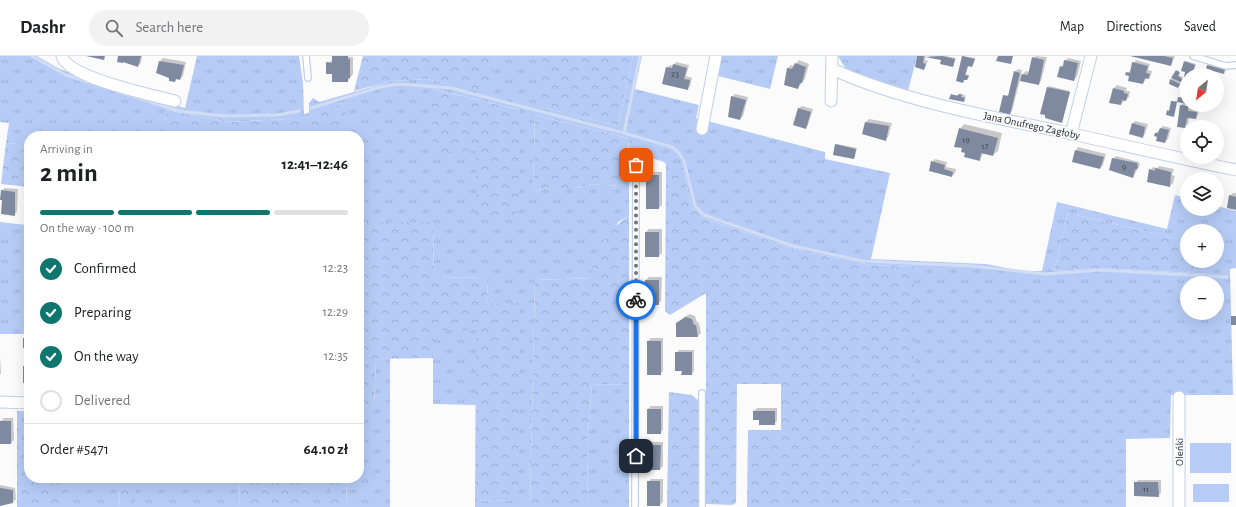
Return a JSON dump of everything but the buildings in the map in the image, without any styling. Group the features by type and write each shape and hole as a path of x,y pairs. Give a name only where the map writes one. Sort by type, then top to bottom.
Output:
{"street":[{"path":"62,56 66,64 94,79 175,101"},
{"path":"702,129 716,56"},
{"path":"831,101 832,56"},
{"path":"1071,134 1091,56"},
{"name":"Jana Onufrego Zagłoby","path":"832,69 854,79 907,95 991,117 1236,170"},
{"name":"Oleńki","path":"1179,397 1179,507"},
{"path":"0,402 24,403"}],"lane":[{"path":"306,56 308,78"},
{"path":"1193,56 1226,66 1236,65"},
{"path":"635,507 636,165"},
{"path":"702,393 702,507"}],"green space":[{"path":"0,56 37,56 58,68 79,77 185,108 197,56 299,56 303,83 304,115 287,119 228,122 167,110 167,131 24,131 24,150 17,144 6,143 9,123 0,122"},
{"path":"363,56 496,56 487,94 427,79 392,81 354,91"},
{"path":"496,56 541,56 541,107 618,126 633,56 642,56 635,89 699,105 696,118 825,152 825,159 890,173 871,259 986,264 1022,271 1042,271 1057,202 1167,229 1175,195 1180,196 1180,216 1224,216 1224,208 1236,211 1236,268 1230,269 1233,395 1171,395 1170,438 1126,439 1126,507 899,507 899,500 914,499 914,267 871,265 796,250 706,219 692,208 682,164 666,164 664,162 629,151 628,138 535,115 533,191 549,188 576,188 592,184 609,186 629,184 629,216 618,222 593,278 535,280 530,507 475,507 475,501 518,500 488,303 487,278 434,277 433,222 364,222 364,131 346,131 345,102 309,114 309,103 313,98 319,102 392,81 427,79 486,93","holes":["433,89 520,110 476,216 476,151","1068,213 1180,239 1180,224 1224,224 1224,268 1210,268 1210,274 1098,268 1054,271"]},
{"path":"541,56 633,56 618,126 541,107"},
{"path":"721,56 778,56 770,89 718,76"},
{"path":"838,56 917,56 908,91 847,71"},
{"path":"432,89 520,110 519,211 503,219 494,221 476,216 476,151 433,153"},
{"path":"346,102 346,131 167,131 167,110 228,122 287,119"},
{"path":"535,115 628,138 629,184 609,186 592,184 576,188 549,188 533,191"},
{"path":"6,143 17,144 24,150 24,186 1,184"},
{"path":"666,164 682,164 692,208 706,219 796,250 871,265 914,267 915,499 899,500 899,507 747,507 748,430 781,430 781,384 737,384 736,503 732,505 706,504 706,293 670,315 665,311"},
{"path":"1068,213 1180,239 1180,268 1211,268 1211,274 1098,268 1054,271"},
{"path":"629,216 629,384 592,385 587,444 588,507 530,507 535,280 593,278 593,265 601,244 617,225"},
{"path":"0,222 24,225 24,334 0,334"},
{"path":"364,222 433,222 434,277 487,278 488,303 520,303 518,500 475,501 476,330 433,330 433,358 376,359 374,405 364,405"},
{"path":"433,329 476,330 476,405 433,404"},
{"path":"376,359 390,359 390,507 346,507 347,483 364,483 364,405 374,405"},
{"path":"629,384 629,507 588,507 587,444 592,385"},
{"path":"669,392 692,395 699,401 699,507 667,507"},
{"path":"17,411 24,411 24,483 65,483 65,507 17,507"},
{"path":"1190,443 1231,443 1231,473 1190,473"},
{"path":"65,483 239,483 240,507 135,507 135,490 120,490 119,507 65,507"},
{"path":"239,483 310,483 310,507 240,507"},
{"path":"310,483 331,483 331,507 310,507"},
{"path":"331,483 347,483 346,507 331,507"},
{"path":"1193,484 1229,484 1229,502 1193,502"},
{"path":"120,490 135,490 135,507 119,507"}],"waterway":[{"path":"32,56 66,75 179,111 225,116 277,115 299,111"},
{"path":"624,133 640,56"},
{"path":"311,108 380,87 399,84 451,88 624,133 672,147 679,153 684,161 695,206 704,215 793,246 863,261 973,266 1045,274 1100,270 1227,277"}],"way so far":[{"path":"636,165 636,300"}],"route":[{"path":"636,300 636,456"}]}
